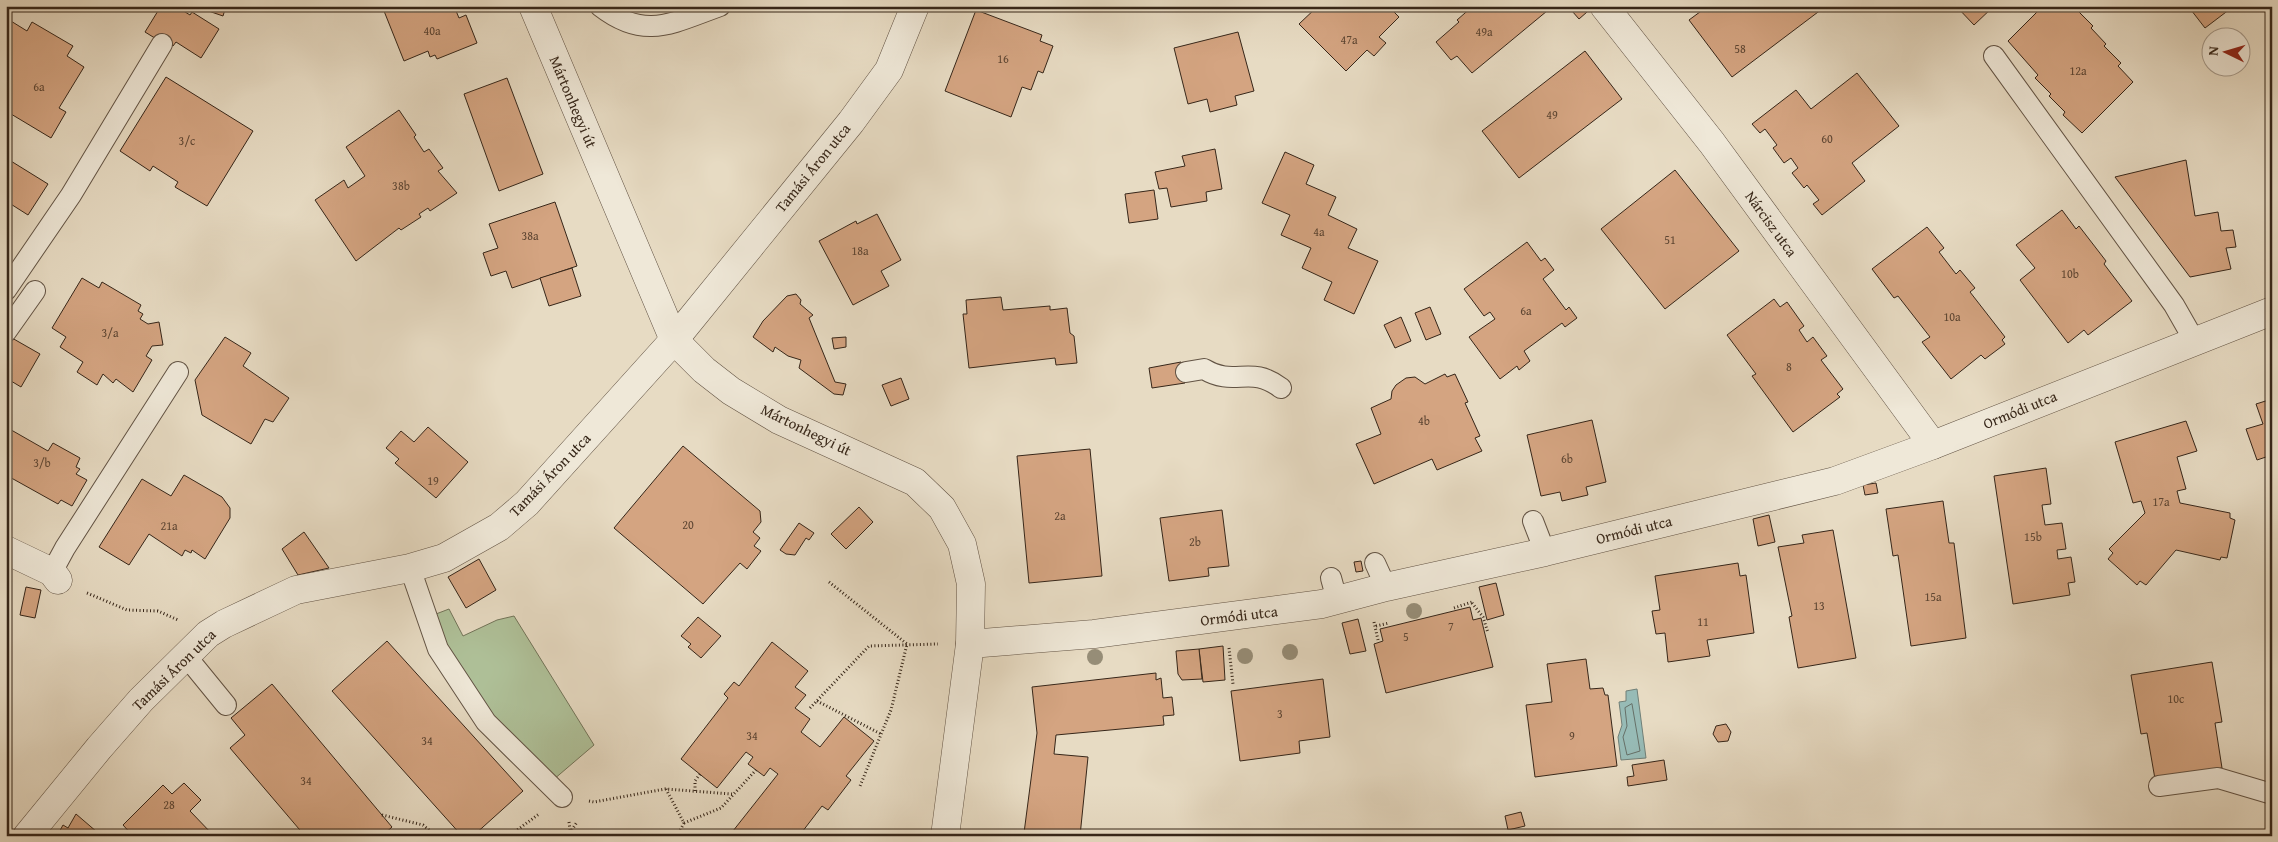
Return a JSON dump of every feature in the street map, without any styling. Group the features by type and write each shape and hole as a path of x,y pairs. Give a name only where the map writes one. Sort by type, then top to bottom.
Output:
{"street":[{"name":"Mártonhegyi út","path":"533,6 674,340 704,370 731,391 779,420 915,482 942,508 962,544 971,584 970,644 945,836"},
{"name":"Tamási Áron utca","path":"27,836 99,748 164,676 208,634 224,624 296,590 410,568 444,558 499,527 527,503 674,340 851,122 889,70 915,6"},
{"name":"Nárcisz utca","path":"1604,6 1712,143 1933,445"},
{"name":"Ormódi utca","path":"970,644 1085,635 1225,618 1334,589 1386,587 1545,552 1835,481 1933,445 2194,340 2272,311"},
{"path":"6,550 55,576"}],"lane":[{"path":"600,6 614,17 636,26 660,26 720,6"},
{"path":"6,290 71,195 162,44"},
{"path":"1994,56 2174,305 2194,340"},
{"path":"6,332 35,290"},
{"path":"1186,372 1204,369 1229,379 1254,375 1270,380 1281,388"},
{"path":"55,576 65,548 178,372"},
{"path":"1533,521 1545,552"},
{"path":"1375,563 1386,587"},
{"path":"410,568 438,650 486,722 562,797"},
{"path":"186,656 226,705"},
{"path":"2159,786 2218,778 2272,794"}],"path":[{"path":"55,576 128,610 158,611 208,634"},
{"path":"829,582 907,644"},
{"path":"1472,603 1483,617 1488,633"},
{"path":"1225,618 1233,684"},
{"path":"1376,626 1389,623"},
{"path":"860,786 891,710 907,644"},
{"path":"810,708 869,646 925,644"},
{"path":"817,700 881,734"},
{"path":"677,836 684,823 721,808 756,770"},
{"path":"695,791 695,781 700,774"},
{"path":"665,788 684,823"},
{"path":"509,836 562,797 594,802 665,788 732,794"},
{"path":"382,815 423,825 436,836"}],"green space":[{"path":"449,609 463,636 497,620 514,616 594,745 553,780 489,714 448,649 436,614"}],"water":[{"path":"1637,689 1646,758 1621,760 1618,737 1622,725 1619,702 1626,701 1626,691"}],"building":[{"path":"161,6 168,6 175,11 177,7 190,15 192,12 219,29 201,58 176,42 173,46 160,37 158,40 145,32"},
{"path":"194,6 226,6 223,16"},
{"path":"382,6 454,6 459,18 466,15 477,43 437,59 435,55 430,57 428,51 404,61"},
{"path":"1318,6 1388,6 1399,17 1379,37 1386,43 1374,56 1367,50 1346,71 1299,24"},
{"path":"1473,6 1543,6 1547,11 1472,73 1457,56 1451,60 1436,42 1459,22 1457,20"},
{"path":"1577,6 1581,6 1587,12 1579,19 1572,11"},
{"path":"1708,6 1826,6 1732,77 1689,20"},
{"path":"1956,6 1994,6 1974,25"},
{"path":"2043,6 2078,6 2076,9 2093,26 2091,28 2106,44 2104,46 2121,63 2118,66 2133,82 2082,133 2063,115 2065,112 2035,78 2038,75 2008,41"},
{"path":"2188,6 2234,6 2205,28"},
{"path":"976,10 1042,35 1040,41 1053,46 1043,73 1038,71 1031,90 1022,87 1011,117 945,91"},
{"path":"6,18 27,31 32,22 73,46 67,56 84,67 59,108 66,112 51,138 6,111"},
{"path":"1238,32 1254,91 1235,96 1237,105 1210,112 1207,99 1188,104 1174,48"},
{"path":"1585,51 1622,99 1519,178 1482,131"},
{"path":"1857,73 1899,126 1852,163 1865,181 1822,215 1813,204 1819,200 1807,185 1804,188 1792,173 1798,168 1791,158 1784,163 1773,148 1777,145 1765,129 1760,133 1752,124 1796,90 1811,109"},
{"path":"166,77 253,131 207,206 175,187 178,182 153,166 150,171 120,151"},
{"path":"507,78 543,174 499,191 464,94"},
{"path":"399,110 416,135 414,137 424,152 429,149 443,168 438,171 457,193 430,211 428,208 419,214 421,217 401,230 399,228 356,261 315,200 344,180 348,188 365,176 346,147"},
{"path":"1215,149 1222,189 1206,192 1207,201 1171,207 1167,188 1159,189 1155,172 1185,166 1182,156"},
{"path":"1285,152 1314,165 1306,184 1336,197 1328,215 1357,229 1348,248 1378,261 1354,314 1324,300 1332,282 1302,268 1311,248 1281,235 1290,215 1262,203"},
{"path":"6,158 48,184 28,215 6,201"},
{"path":"2186,160 2195,216 2218,212 2221,231 2233,230 2236,247 2226,248 2231,269 2190,277 2115,177"},
{"path":"1675,170 1739,251 1665,309 1601,229"},
{"path":"1154,190 1158,219 1129,223 1125,194"},
{"path":"555,202 577,266 512,288 506,271 491,276 483,253 498,248 489,224"},
{"path":"2062,210 2076,229 2079,226 2106,261 2104,264 2132,301 2088,335 2084,330 2068,343 2020,280 2035,268 2016,245"},
{"path":"877,214 901,260 881,271 889,286 853,305 819,241 856,221 857,224"},
{"path":"1927,227 1944,248 1939,252 1956,274 1960,270 1975,288 1970,292 2005,337 2002,340 2005,344 1985,359 1981,355 1951,379 1922,342 1930,337 1898,296 1894,298 1872,269"},
{"path":"1527,242 1541,261 1545,258 1554,270 1543,279 1566,310 1569,307 1577,318 1565,327 1562,323 1524,351 1530,361 1519,370 1517,366 1500,379 1469,337 1495,319 1490,312 1484,316 1464,289"},
{"path":"572,268 581,296 549,306 540,278"},
{"path":"82,278 99,288 102,282 141,305 138,311 143,314 140,319 148,324 159,322 163,345 152,346 146,356 152,360 133,392 116,379 113,383 103,374 97,385 77,372 83,362 60,347 66,337 52,328"},
{"path":"796,294 801,300 800,304 813,315 809,318 835,382 846,384 843,395 834,394 799,368 801,360 788,356 775,347 773,352 753,337 763,321 787,296"},
{"path":"1001,297 1003,310 1050,306 1050,310 1067,308 1070,333 1074,336 1077,363 1056,365 1055,358 969,368 963,314 967,314 966,300"},
{"path":"1774,299 1780,307 1787,302 1804,326 1799,330 1807,342 1813,337 1827,356 1821,360 1843,389 1837,394 1840,397 1793,432 1752,376 1756,374 1727,335"},
{"path":"1430,307 1441,334 1426,340 1415,313"},
{"path":"1401,317 1411,341 1395,348 1384,325"},
{"path":"225,337 251,353 243,366 289,398 273,422 265,419 251,444 202,415 195,380"},
{"path":"846,337 846,347 834,349 832,338"},
{"path":"12,338 40,354 21,387 6,378 6,348"},
{"path":"1181,362 1185,383 1152,388 1149,368"},
{"path":"1445,374 1447,377 1455,374 1468,402 1465,403 1480,436 1475,438 1482,451 1437,470 1432,459 1374,484 1356,444 1381,434 1371,408 1391,399 1392,391 1396,385 1406,378 1415,377 1425,384"},
{"path":"901,378 909,399 891,406 882,385"},
{"path":"2272,399 2272,455 2257,460 2246,429 2263,424 2256,404"},
{"path":"1592,420 1606,482 1586,487 1588,495 1562,501 1560,492 1541,496 1527,435"},
{"path":"2186,421 2197,451 2177,457 2186,489 2177,491 2180,503 2230,513 2230,518 2235,520 2227,558 2221,557 2220,560 2176,550 2146,585 2140,581 2137,585 2108,559 2113,553 2109,549 2145,513 2141,501 2133,503 2115,442"},
{"path":"6,427 48,451 53,443 80,458 76,467 80,469 76,474 87,480 72,506 61,500 58,504 6,475"},
{"path":"428,427 468,462 436,498 395,463 399,459 386,448 401,431 414,442"},
{"path":"683,446 760,511 761,522 753,532 760,538 754,546 761,551 747,569 740,563 703,604 614,528"},
{"path":"1090,449 1102,576 1029,583 1017,456"},
{"path":"2046,468 2051,504 2042,505 2045,525 2062,523 2066,549 2057,550 2058,559 2071,557 2075,582 2068,583 2070,595 2013,604 1994,476"},
{"path":"184,475 222,497 230,508 230,518 205,559 192,550 191,553 185,550 182,556 149,534 129,565 99,547 142,479 171,496"},
{"path":"1876,483 1878,493 1865,495 1863,485"},
{"path":"1943,501 1949,543 1954,543 1966,638 1911,646 1898,555 1893,556 1886,509"},
{"path":"859,507 873,522 846,549 831,534"},
{"path":"1222,510 1229,566 1208,568 1209,576 1169,581 1160,518"},
{"path":"1769,515 1775,542 1758,546 1753,519"},
{"path":"799,523 814,533 809,540 806,538 795,555 786,554 780,550"},
{"path":"1833,530 1856,658 1798,668 1789,617 1792,616 1778,547 1804,543 1802,535"},
{"path":"304,532 329,568 298,575 282,549"},
{"path":"479,559 496,590 466,608 448,577"},
{"path":"1361,561 1363,571 1356,572 1354,562"},
{"path":"1738,563 1740,576 1746,575 1754,633 1707,640 1710,656 1668,662 1665,633 1656,634 1652,611 1660,610 1655,576"},
{"path":"1496,583 1504,615 1487,620 1479,587"},
{"path":"26,587 41,590 35,618 20,615"},
{"path":"1470,607 1473,620 1481,618 1493,667 1386,693 1374,644 1383,641 1380,629"},
{"path":"698,617 721,636 701,658 688,647 691,644 681,636"},
{"path":"1358,619 1366,651 1350,654 1342,623"},
{"path":"387,641 523,791 473,836 462,836 332,691"},
{"path":"772,642 808,671 795,687 806,695 795,708 810,719 801,732 820,747 844,717 874,741 846,776 851,780 828,810 822,806 799,836 729,836 778,774 770,768 764,776 748,764 753,757 746,752 717,788 681,759 728,698 724,694 734,682 739,686"},
{"path":"1223,646 1225,680 1203,682 1199,649"},
{"path":"1199,649 1202,679 1182,680 1178,674 1176,651"},
{"path":"1586,659 1590,689 1603,688 1605,695 1608,695 1617,766 1535,777 1526,705 1552,702 1547,664"},
{"path":"2212,662 2222,722 2215,723 2222,768 2155,779 2147,733 2141,734 2131,675"},
{"path":"1156,673 1156,680 1161,678 1163,698 1172,697 1174,715 1163,716 1164,725 1056,735 1054,754 1088,757 1080,836 1024,833 1037,733 1032,687"},
{"path":"1323,679 1330,737 1299,741 1300,753 1240,761 1231,691"},
{"path":"272,684 392,827 382,836 305,836 230,748 245,735 231,718"},
{"path":"1726,724 1731,732 1728,741 1718,742 1713,734 1716,726"},
{"path":"1664,760 1667,780 1628,786 1627,777 1634,776 1632,765"},
{"path":"184,783 201,800 190,811 214,836 133,836 123,825 163,785 172,794"},
{"path":"1521,812 1525,826 1508,830 1505,816"},
{"path":"76,814 97,832 94,836 57,836 63,825 68,828"},
{"path":"1893,832 1893,836 1870,836"}]}
